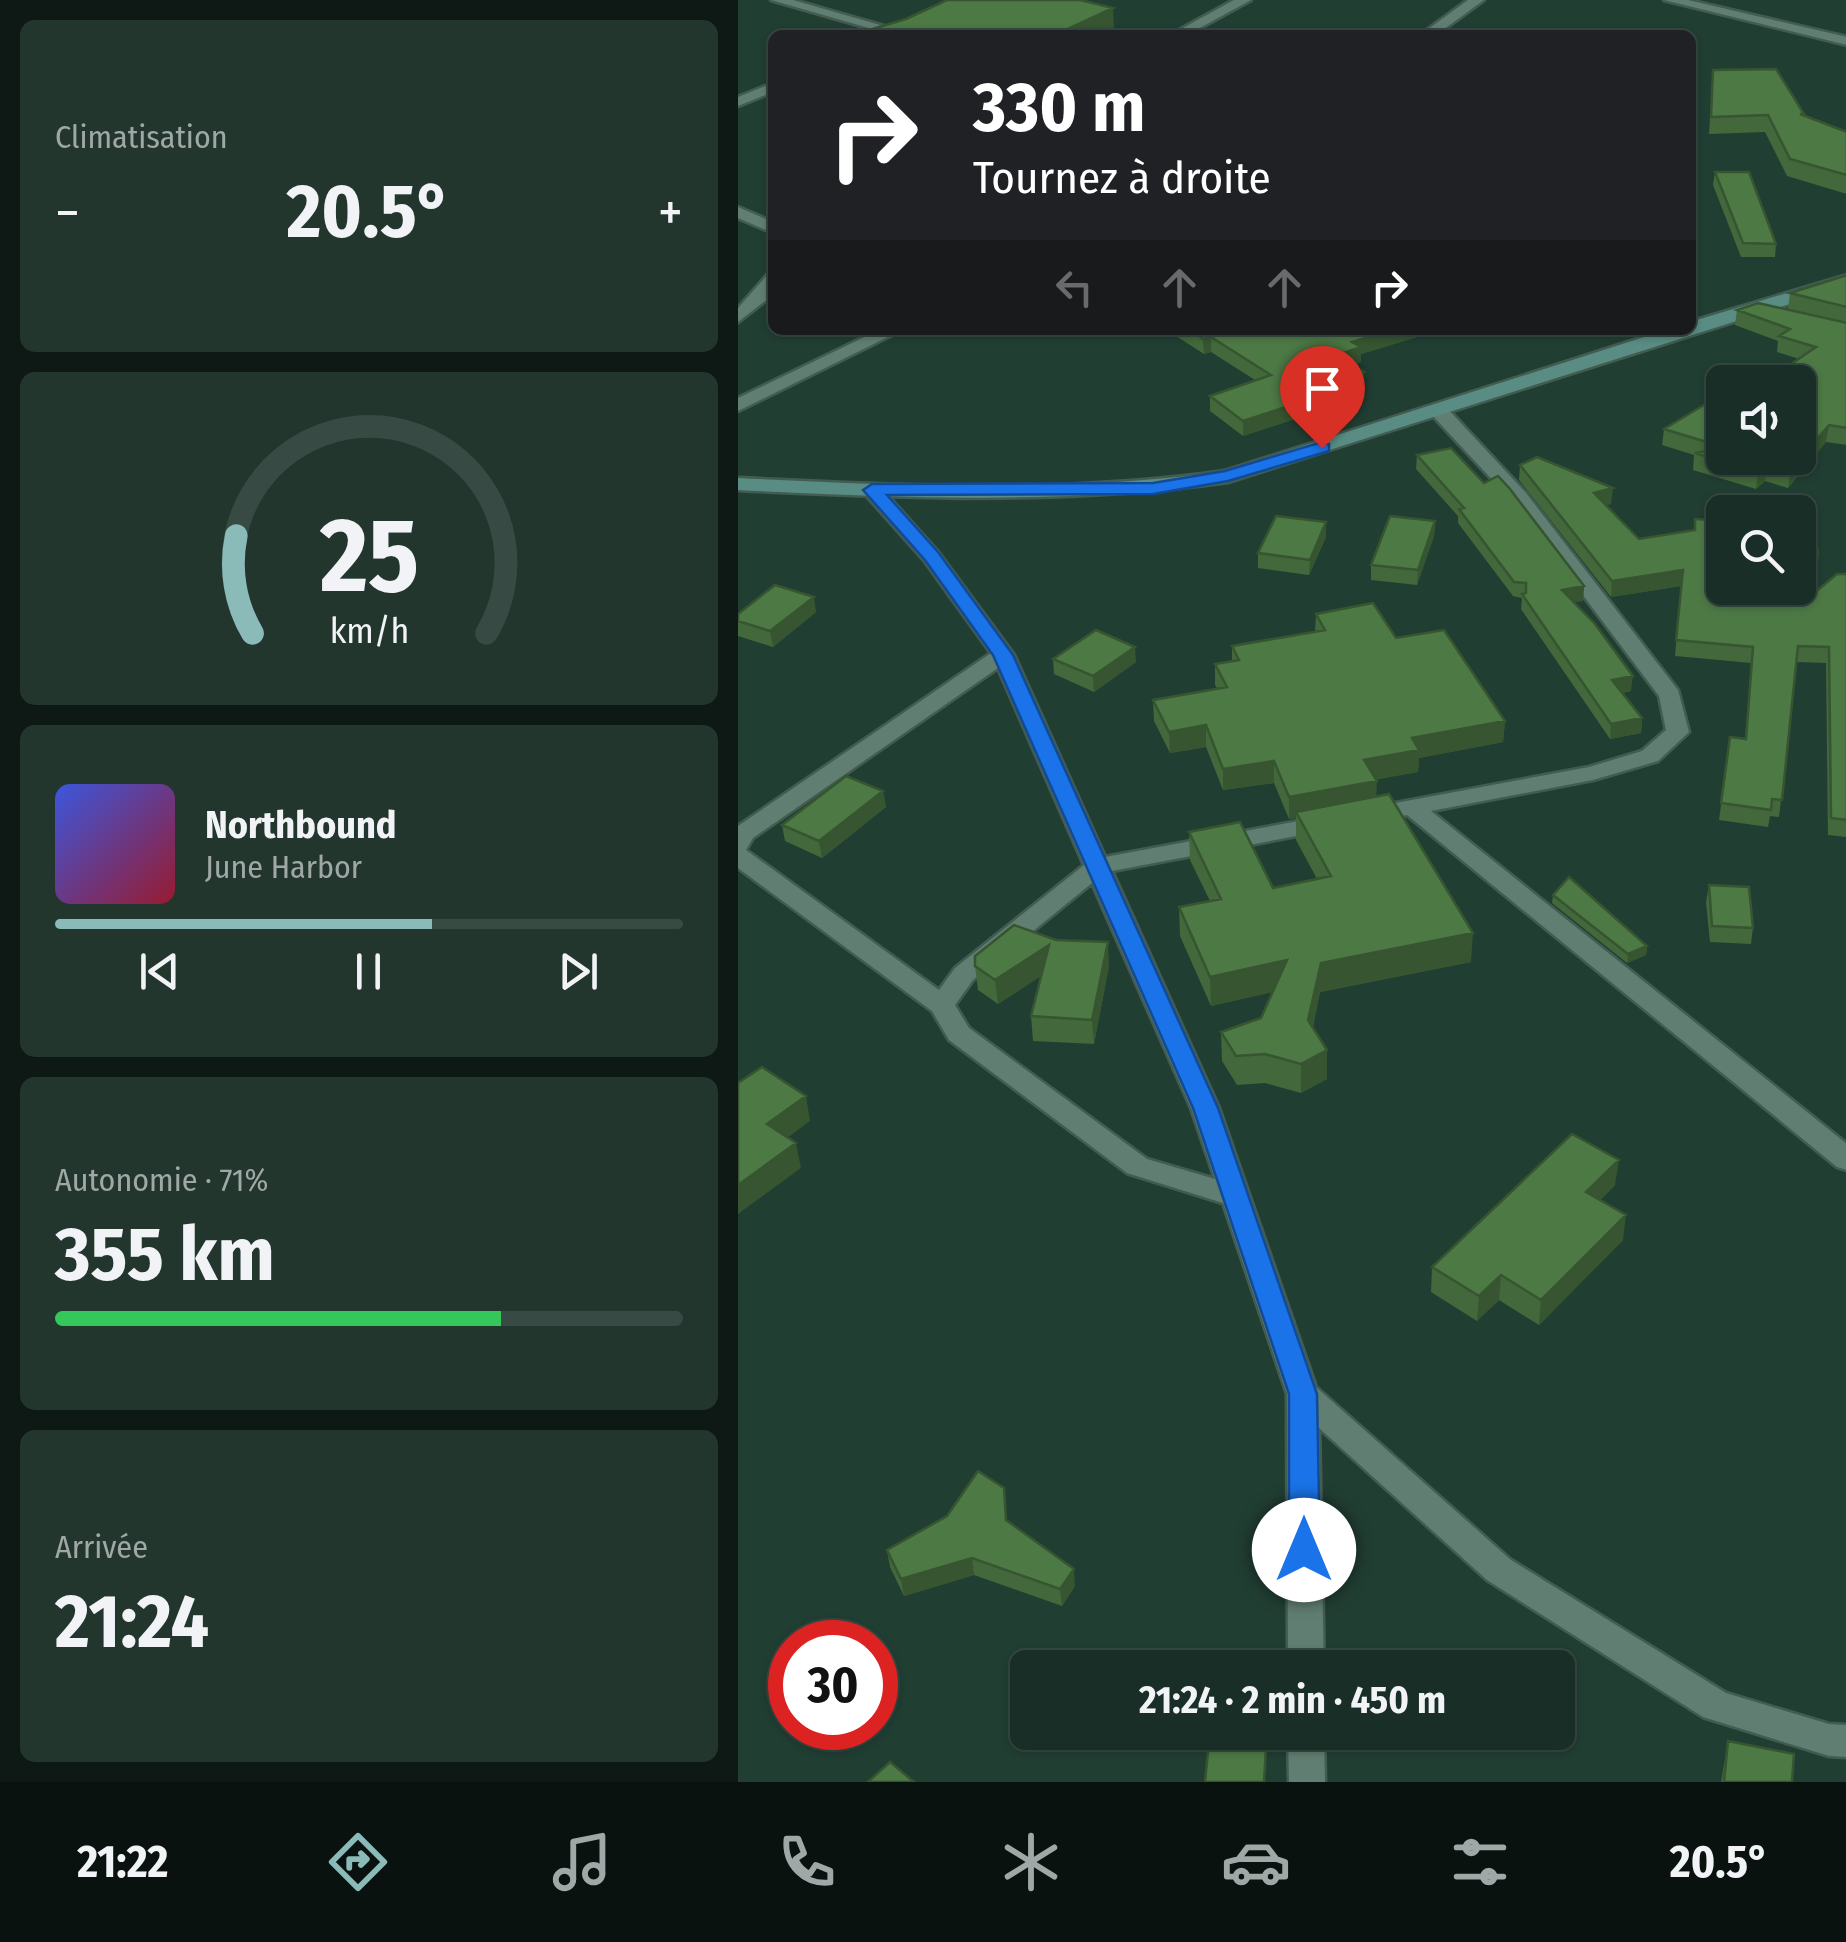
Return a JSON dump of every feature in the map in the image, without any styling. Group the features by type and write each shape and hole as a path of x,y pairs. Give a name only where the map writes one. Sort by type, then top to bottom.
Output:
{"street":[{"path":"778,0 884,30"},
{"path":"1188,30 1244,0"},
{"path":"1433,30 1477,0"},
{"path":"1671,0 1846,41"},
{"path":"908,30 917,26"},
{"path":"738,88 768,98"},
{"path":"738,102 768,89"},
{"path":"738,212 768,226"},
{"path":"1696,326 1846,280"},
{"path":"738,317 768,287"},
{"path":"1750,308 1788,318"},
{"path":"738,406 883,335"},
{"path":"738,484 872,490 1153,489 1228,476 1669,335"},
{"path":"942,1006 964,974 1098,866 1593,773 1650,756 1678,732 1670,694 1520,497 1438,410"},
{"path":"872,490 931,556 1003,655 1205,1108 1303,1394 1306,1650"},
{"path":"738,844 743,834 1003,655"},
{"path":"1412,807 1846,1160"},
{"path":"738,856 942,1006 960,1034 1137,1166 1236,1196"},
{"path":"1303,1394 1499,1570 1716,1706 1829,1740 1846,1741"},
{"path":"1306,1750 1307,1782"}],"building":[{"path":"947,0 1080,0 1113,8 1066,30 872,29"},
{"path":"1776,69 1804,114 1800,114 1847,132 1847,175 1790,159 1768,115 1711,117 1713,70"},
{"path":"1715,172 1749,172 1776,244 1743,243"},
{"path":"1847,275 1847,307 1790,293"},
{"path":"1758,303 1847,323 1847,428 1829,425 1816,440 1816,365 1790,365 1816,347 1779,336 1790,329 1737,310"},
{"path":"1197,335 1375,335 1352,342 1361,347 1337,355 1364,372 1290,398 1298,403 1243,421 1210,396 1271,375 1211,337 1203,339"},
{"path":"1706,404 1706,442 1664,429"},
{"path":"1451,448 1484,483 1498,476 1584,586 1562,590 1595,624 1633,676 1612,680 1642,718 1611,724 1522,594 1526,593 1526,583 1514,582 1459,509 1464,508 1417,455"},
{"path":"1537,457 1613,488 1594,493 1639,539 1695,530 1695,519 1706,520 1706,605 1816,605 1816,591 1837,574 1847,574 1847,820 1831,818 1829,647 1798,646 1782,800 1772,799 1771,810 1721,803 1730,737 1746,739 1753,647 1676,640 1683,570 1612,581 1520,465"},
{"path":"1276,516 1326,522 1310,560 1258,553"},
{"path":"1390,516 1435,521 1418,570 1371,565"},
{"path":"775,585 814,597 770,631 738,621 738,614"},
{"path":"1373,603 1396,638 1444,630 1505,721 1412,738 1419,750 1364,760 1377,781 1289,797 1274,761 1223,769 1206,725 1169,732 1153,700 1227,687 1215,664 1239,660 1232,646 1325,630 1316,614"},
{"path":"1096,630 1135,647 1093,676 1053,659"},
{"path":"846,776 883,791 819,841 782,825"},
{"path":"1389,794 1473,933 1321,963 1308,1020 1327,1050 1301,1064 1265,1054 1236,1056 1221,1032 1261,1018 1287,960 1210,977 1179,907 1221,899 1189,832 1240,822 1273,888 1331,876 1296,812"},
{"path":"1569,877 1647,946 1628,954 1553,895"},
{"path":"1709,885 1749,887 1753,928 1712,926"},
{"path":"1014,925 1056,940 1108,942 1092,1020 1031,1016 1049,945 995,980 975,966 975,956"},
{"path":"762,1067 806,1096 767,1124 796,1143 738,1185 738,1083"},
{"path":"1572,1134 1619,1160 1586,1192 1626,1215 1541,1300 1501,1275 1479,1296 1432,1267"},
{"path":"978,1471 1004,1488 1006,1520 1074,1569 1060,1589 972,1558 901,1579 887,1550 947,1516"},
{"path":"1728,1741 1794,1754 1792,1782 1724,1782"},
{"path":"1208,1750 1266,1750 1264,1782 1205,1782"},
{"path":"890,1762 914,1782 868,1782"}],"route":[{"path":"1304,1550 1303,1394 1205,1108 1003,655 931,556 872,490 1153,489 1228,476 1322,448"}]}
